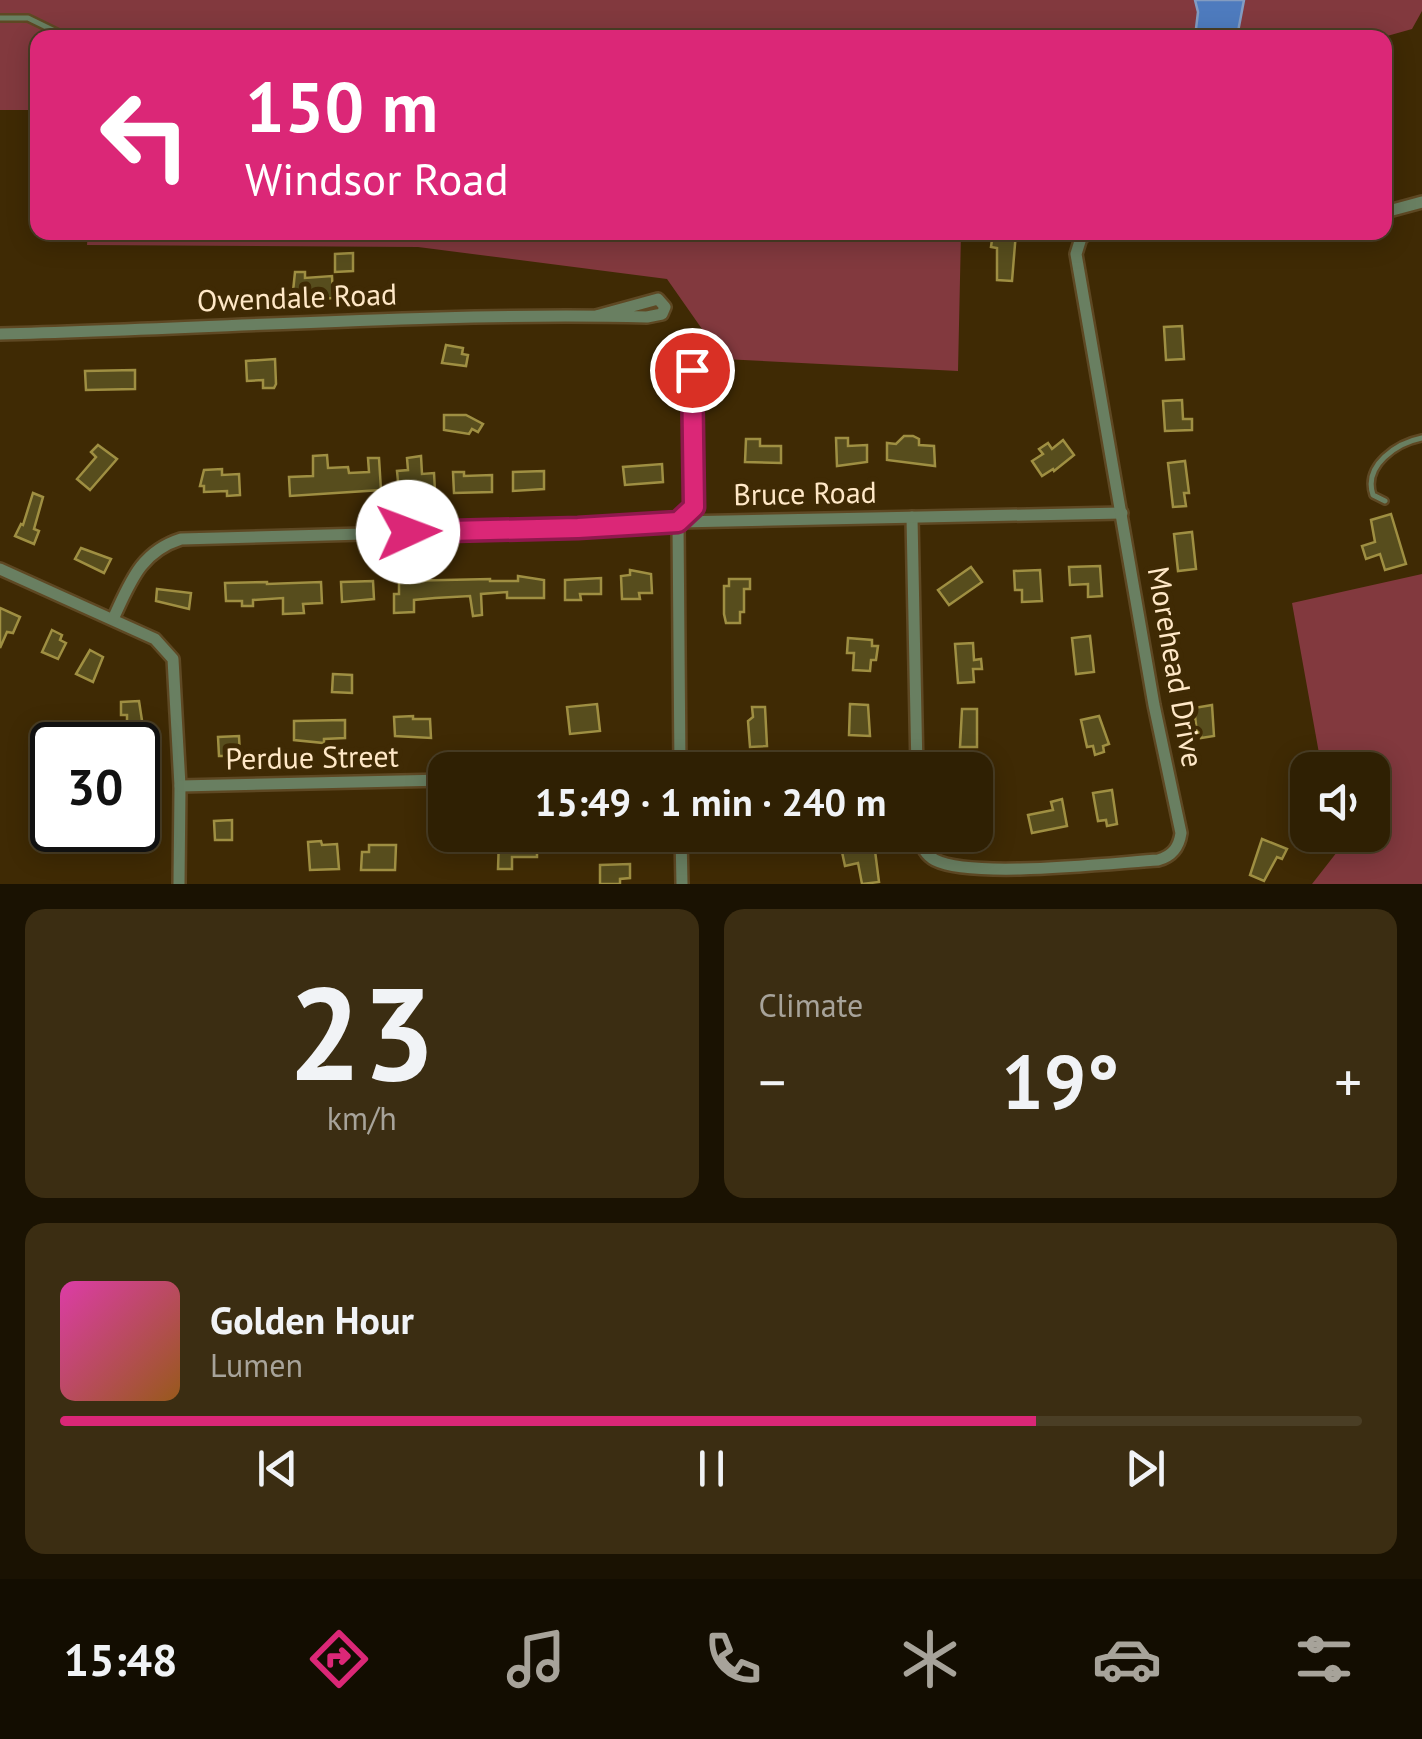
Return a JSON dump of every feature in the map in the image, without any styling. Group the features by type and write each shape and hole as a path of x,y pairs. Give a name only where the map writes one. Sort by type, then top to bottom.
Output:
{"street":[{"path":"1392,210 1422,202"},
{"name":"Morehead Drive","path":"928,852 938,862 1004,868 1136,861 1169,856 1180,843 1076,254 1080,240"},
{"name":"Owendale Road","path":"0,334 425,318 657,316 665,307 658,299 596,316"},
{"path":"680,752 678,522 694,507 692,370"},
{"name":"Bruce Road","path":"113,619 141,562 166,544 182,539 678,522 1122,513"},
{"path":"912,516 917,752"},
{"path":"0,569 156,639 173,659 180,786 178,884"},
{"name":"Perdue Street","path":"180,786 428,780"},
{"path":"681,852 682,884"}],"lane":[{"path":"0,18 28,18 53,30"},
{"path":"1385,501 1373,495 1372,478 1394,447 1422,438"}],"shaded area":[{"path":"0,0 1422,0 1422,11 1412,29 1392,35 1392,30 30,30 30,110 0,110"},
{"path":"87,240 961,240 958,371 723,359 667,279 418,247 87,245"},
{"path":"1422,574 1422,884 1312,884 1337,852 1390,852 1390,752 1319,752 1292,603"}],"water":[{"path":"1195,0 1244,0 1238,30 1196,30"}],"building":[{"path":"992,240 1015,240 1012,281 997,280 997,248 991,247"},
{"path":"353,253 353,271 335,272 335,254"},
{"path":"295,272 305,272 305,278 332,276 333,298 292,301"},
{"path":"1182,326 1184,359 1166,360 1164,327"},
{"path":"446,345 463,348 462,354 468,355 466,366 442,363"},
{"path":"275,359 274,388 263,388 263,380 247,381 246,361"},
{"path":"135,370 135,389 86,390 85,371"},
{"path":"1182,400 1183,419 1192,419 1192,430 1165,431 1163,401"},
{"path":"444,415 466,415 483,424 478,432 472,429 469,434 444,430"},
{"path":"904,436 919,439 919,445 934,446 935,466 887,460 887,443 896,444"},
{"path":"836,438 848,438 848,446 867,445 867,462 837,466"},
{"path":"746,439 760,439 760,446 781,446 781,463 745,462"},
{"path":"1063,440 1074,455 1042,476 1032,461 1043,454 1039,449 1048,443 1052,449"},
{"path":"98,445 117,459 90,490 77,479 96,457 91,452"},
{"path":"327,455 328,468 348,467 349,473 369,472 368,458 379,458 381,490 290,496 289,477 313,476 313,456"},
{"path":"421,456 422,474 434,473 435,491 399,492 397,471 408,470 407,458"},
{"path":"1185,461 1189,493 1184,493 1186,506 1173,507 1168,463"},
{"path":"662,464 663,482 625,485 623,467"},
{"path":"222,469 222,475 239,474 240,495 204,492 204,486 200,486 204,470"},
{"path":"544,471 544,489 513,491 513,472"},
{"path":"453,472 464,472 464,476 492,475 492,492 454,493"},
{"path":"33,493 43,497 34,544 15,536 23,525"},
{"path":"1391,514 1406,564 1385,570 1380,554 1366,559 1362,546 1375,542 1371,520"},
{"path":"1192,532 1196,569 1178,571 1174,534"},
{"path":"81,548 111,559 104,573 75,559"},
{"path":"1100,566 1102,596 1088,597 1088,584 1070,585 1069,567"},
{"path":"971,567 982,582 949,605 938,590"},
{"path":"630,570 651,574 652,593 639,593 640,599 622,599 621,576 630,575"},
{"path":"1040,570 1042,601 1022,602 1022,590 1015,590 1014,571"},
{"path":"518,576 544,580 544,598 507,598 507,592 481,594 482,615 473,616 470,596 414,600 414,612 394,613 399,581 518,581"},
{"path":"601,578 601,594 580,594 581,600 565,600 565,580"},
{"path":"729,579 750,579 750,589 744,589 740,623 726,623 724,586 729,586"},
{"path":"373,581 374,599 342,602 341,582"},
{"path":"321,582 322,603 303,604 304,613 283,614 283,598 253,600 253,606 226,601 225,583"},
{"path":"157,589 191,593 189,609 156,601"},
{"path":"0,608 20,617 0,648"},
{"path":"52,630 62,635 60,640 66,643 58,659 42,652"},
{"path":"1090,636 1094,672 1076,674 1072,638"},
{"path":"848,638 872,640 872,646 878,646 870,671 853,670 854,653 847,653"},
{"path":"973,643 974,660 981,659 982,669 973,669 974,682 958,683 955,644"},
{"path":"90,650 103,657 93,682 76,674"},
{"path":"333,674 352,675 352,693 332,692"},
{"path":"139,701 142,722 127,722 127,715 121,715 121,702"},
{"path":"597,704 600,731 570,734 567,707"},
{"path":"850,704 868,705 870,736 849,735"},
{"path":"1212,705 1214,736 1201,738 1194,708"},
{"path":"752,707 765,707 767,746 750,747 748,721 753,717"},
{"path":"962,709 977,709 977,747 960,747"},
{"path":"1099,716 1109,744 1103,746 1104,752 1095,755 1093,746 1087,747 1081,720"},
{"path":"394,717 430,719 431,738 395,736"},
{"path":"345,720 345,738 324,739 324,743 294,740 294,721"},
{"path":"239,736 240,756 219,756 218,737"},
{"path":"1112,790 1117,824 1107,826 1106,820 1098,821 1093,793"},
{"path":"1062,799 1067,826 1032,833 1028,815 1053,810 1051,802"},
{"path":"232,820 232,840 215,840 214,821"},
{"path":"1262,839 1287,849 1282,859 1277,857 1264,881 1250,875"},
{"path":"321,841 322,845 337,844 339,869 310,870 308,842"},
{"path":"369,845 396,845 395,870 361,870 362,852 369,852"},
{"path":"499,852 537,852 537,857 512,857 512,869 498,869"},
{"path":"842,852 875,852 879,882 862,884 858,863 845,866"},
{"path":"630,864 630,878 620,879 620,884 600,884 600,865"}],"route":[{"path":"408,532 678,522 694,507 692,370"}]}
